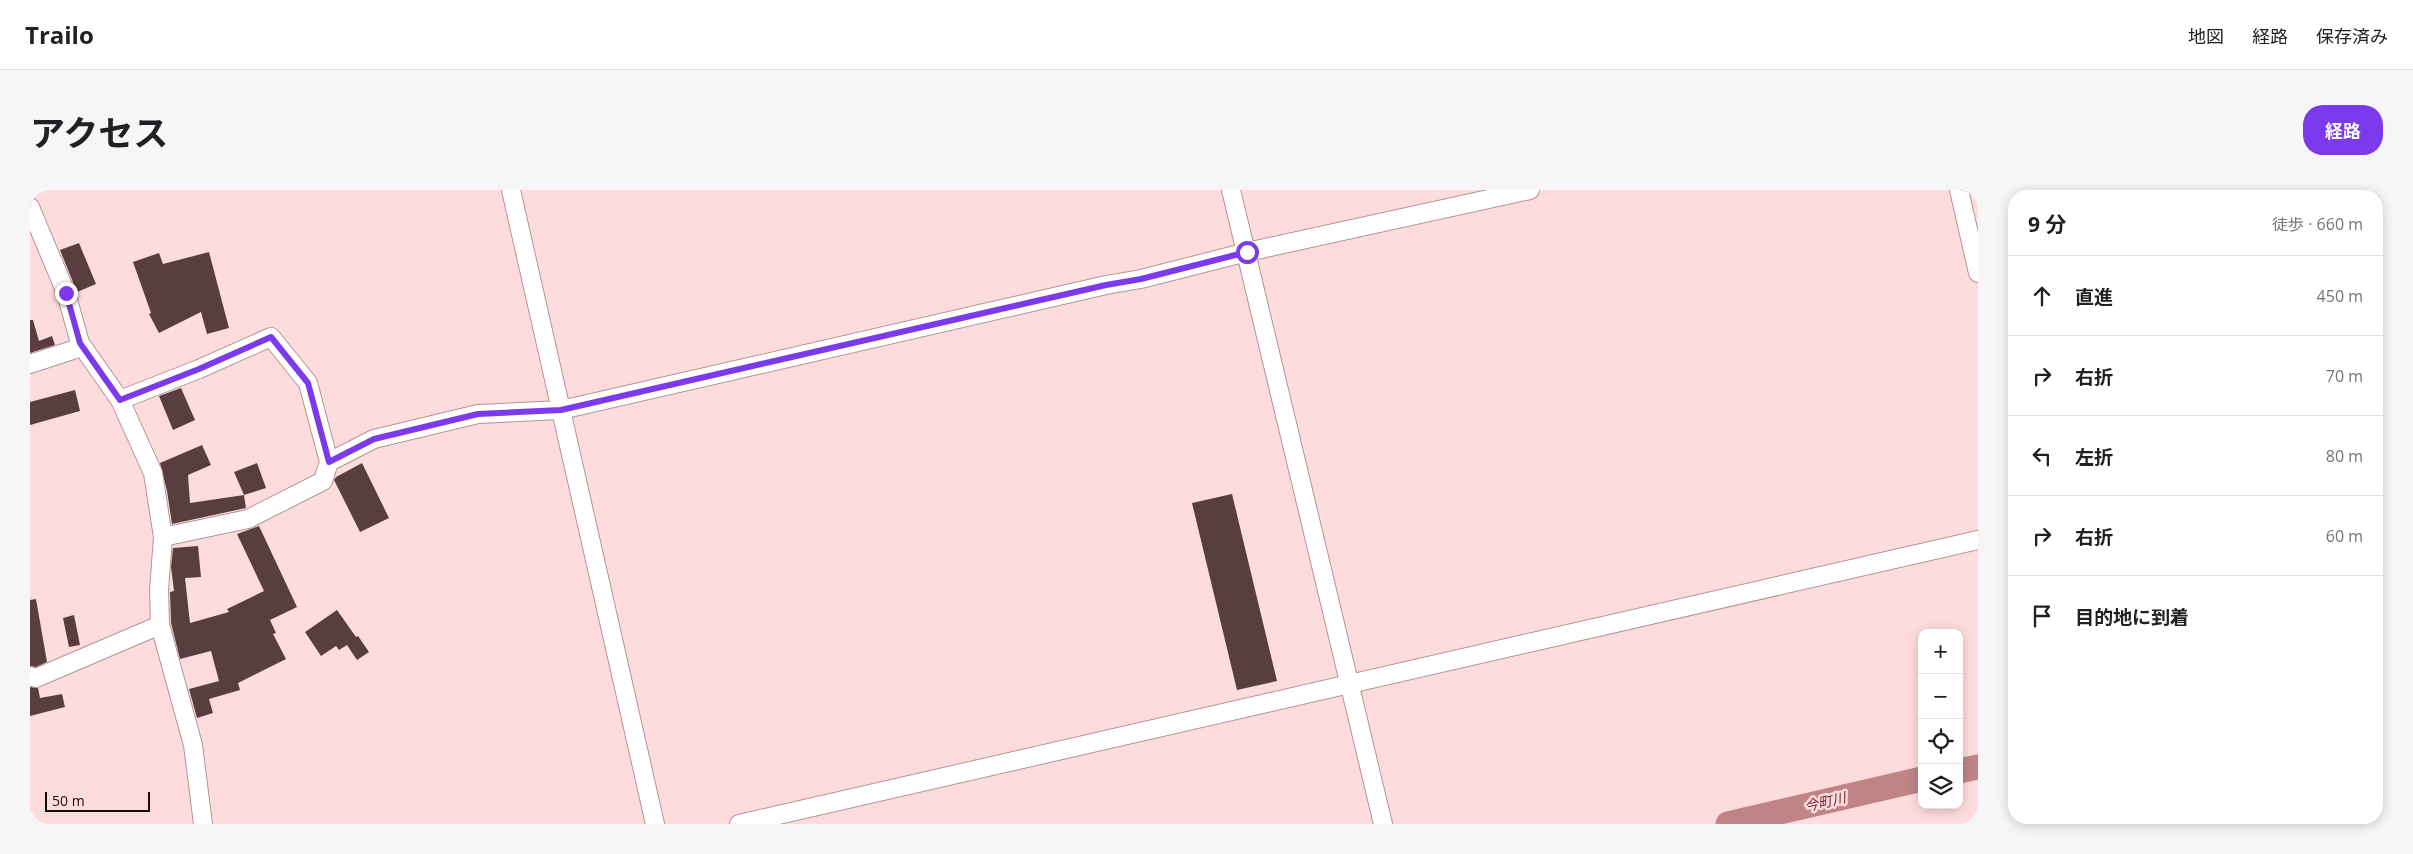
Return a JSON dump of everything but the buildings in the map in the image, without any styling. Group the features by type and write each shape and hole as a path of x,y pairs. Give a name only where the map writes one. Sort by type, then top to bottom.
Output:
{"street":[{"path":"511,190 656,824"},
{"path":"1231,190 1351,683 1383,824"},
{"path":"329,462 374,439 478,414 561,410 1096,287 1141,279 1247,252 1530,190"},
{"path":"1959,190 1978,273"},
{"path":"30,207 66,293 82,347 120,400 153,473 163,537 159,590 160,625 193,745 203,824"},
{"path":"120,400 199,369 271,337 308,383 329,462 323,481 248,519 163,537"},
{"path":"30,364 82,347"},
{"path":"739,824 1978,540"},
{"path":"30,676 36,678 160,625"}],"waterway":[{"name":"今町川","path":"1963,770 1978,767"},
{"name":"今町川","path":"1728,824 1918,780"}],"route":[{"path":"66,293 80,343 120,400 199,369 271,337 308,383 329,462 374,439 478,414 561,410 1106,285 1141,279 1247,252"}]}
